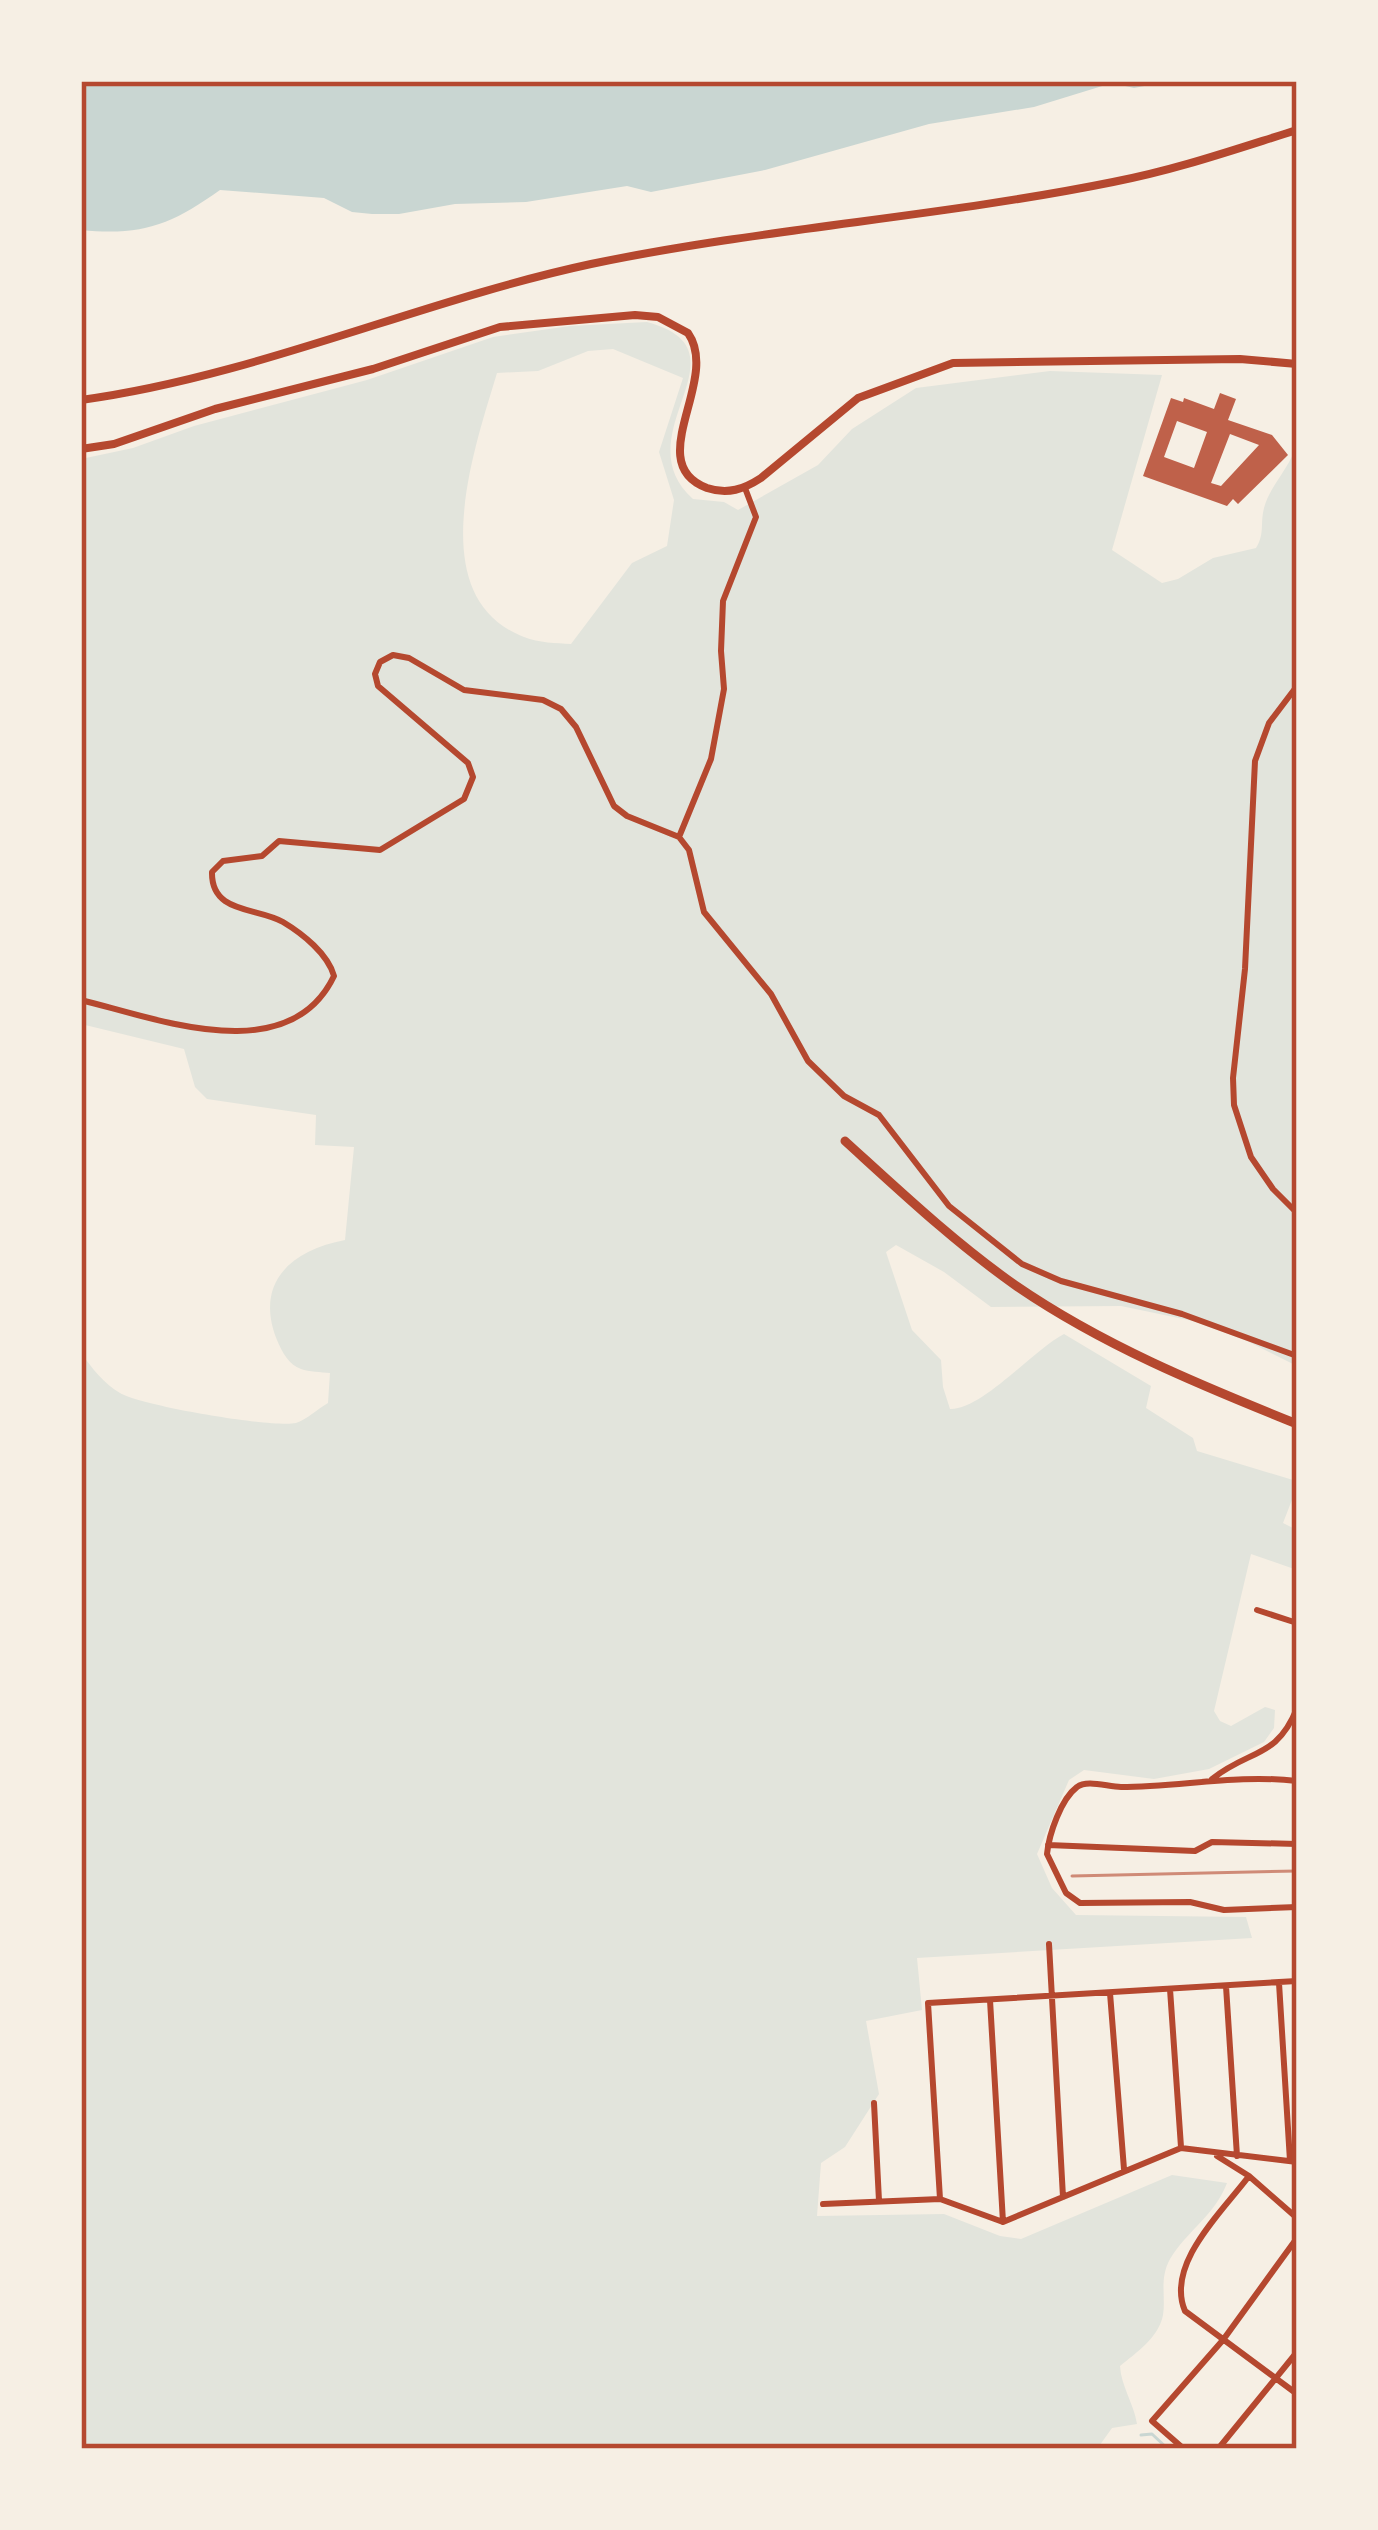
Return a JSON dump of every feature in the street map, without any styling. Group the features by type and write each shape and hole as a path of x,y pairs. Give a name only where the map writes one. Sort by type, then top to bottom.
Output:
{"highway":[{"path":"845,1141 943,1230 1020,1288 1169,1372 1297,1424"}],"main road":[{"path":"81,400 191,380 480,292 584,266 733,238 1116,182 1297,130"},
{"path":"81,448 114,444 215,409 373,369 500,327 635,315 658,317 682,328 697,349 696,381 680,439 685,473 720,491 745,488 858,398 953,363 1240,359 1297,364"}],"street":[{"path":"679,837 711,759 721,718 723,601 755,517 745,488"},
{"path":"81,1000 225,1031 278,1028 310,1011 334,976 330,960 282,921 256,916 219,896 212,872 223,861 262,856 279,842 380,850 464,799 473,777 468,763 378,686 375,674 380,662 393,655 409,658 464,690 543,700 561,709 576,727 614,806 679,837 692,858 708,918 771,994 808,1061 844,1096 879,1115 935,1190 972,1227 1022,1264 1061,1281 1182,1314 1297,1357"},
{"path":"1297,686 1269,723 1255,761 1245,969 1233,1078 1234,1105 1251,1157 1297,1214"},
{"path":"1257,1610 1297,1624"},
{"path":"1212,1779 1226,1767 1270,1750 1287,1733 1297,1708"},
{"path":"1287,1733 1297,1737"},
{"path":"1297,1781 1079,1785 1065,1803 1047,1854 1057,1879 1080,1904 1190,1903 1224,1910 1297,1906"},
{"path":"1048,1845 1195,1851 1212,1842 1297,1844"},
{"path":"1049,1944 1063,2197"},
{"path":"823,2204 940,2199 1003,2222 1181,2148 1294,2162 1279,1982"},
{"path":"940,2199 928,2003 1297,1982"},
{"path":"1226,1986 1237,2156"},
{"path":"1170,1989 1181,2148"},
{"path":"1111,1993 1124,2170"},
{"path":"990,2000 1003,2222"},
{"path":"874,2103 879,2201"},
{"path":"1214,2154 1249,2176 1297,2218"},
{"path":"1249,2176 1192,2253 1179,2283 1185,2311 1297,2394"},
{"path":"1184,2449 1152,2421 1223,2340 1297,2237"},
{"path":"1218,2449 1297,2352"}],"shaded area":[{"path":"81,81 1170,81 1134,88 1112,83 1034,107 929,124 765,170 651,192 627,186 526,202 372,214 352,212 324,198 220,190 171,220 139,229 102,231 81,230"},
{"path":"647,322 677,335 689,353 690,374 670,448 675,474 693,499 724,502 738,510 818,465 852,429 916,388 1050,371 1162,375 1112,550 1162,583 1213,558 1256,548 1267,500 1297,443 1297,1366 1193,1321 1121,1306 991,1307 944,1272 896,1245 886,1252 912,1330 941,1360 950,1409 977,1400 1064,1334 1151,1386 1146,1408 1193,1438 1197,1451 1293,1480 1295,1492 1283,1523 1297,1530 1297,1570 1251,1554 1214,1711 1231,1726 1265,1707 1275,1710 1274,1728 1264,1742 1209,1769 1154,1779 1084,1770 1069,1780 1037,1854 1052,1888 1076,1915 1246,1917 1252,1938 917,1958 922,2010 866,2021 879,2094 845,2147 821,2163 817,2216 944,2214 1000,2236 1021,2239 1172,2175 1227,2183 1170,2259 1157,2330 1120,2366 1137,2424 1112,2428 1097,2449 81,2449 81,1353 120,1393 179,1410 282,1424 296,1423 328,1403 330,1373 304,1370 289,1361 277,1340 270,1302 282,1272 294,1261 345,1240 354,1147 315,1145 316,1115 207,1099 195,1087 184,1049 81,1024 81,459 367,380 493,337","holes":["613,349 683,378 659,452 674,500 667,546 632,563 571,644 524,637 492,617 473,590 464,556 464,518 477,440 497,373 538,371 588,351"]}],"building":[{"path":"1220,393 1236,399 1228,420 1272,435 1288,455 1238,504 1233,499 1227,506 1143,476 1171,398 1214,409","holes":["1177,421 1207,432 1194,468 1164,457","1230,434 1259,445 1221,486 1211,483"]}],"waterway":[{"path":"1141,2435 1152,2434 1168,2449"}],"railway":[{"path":"1072,1876 1297,1871"}]}
